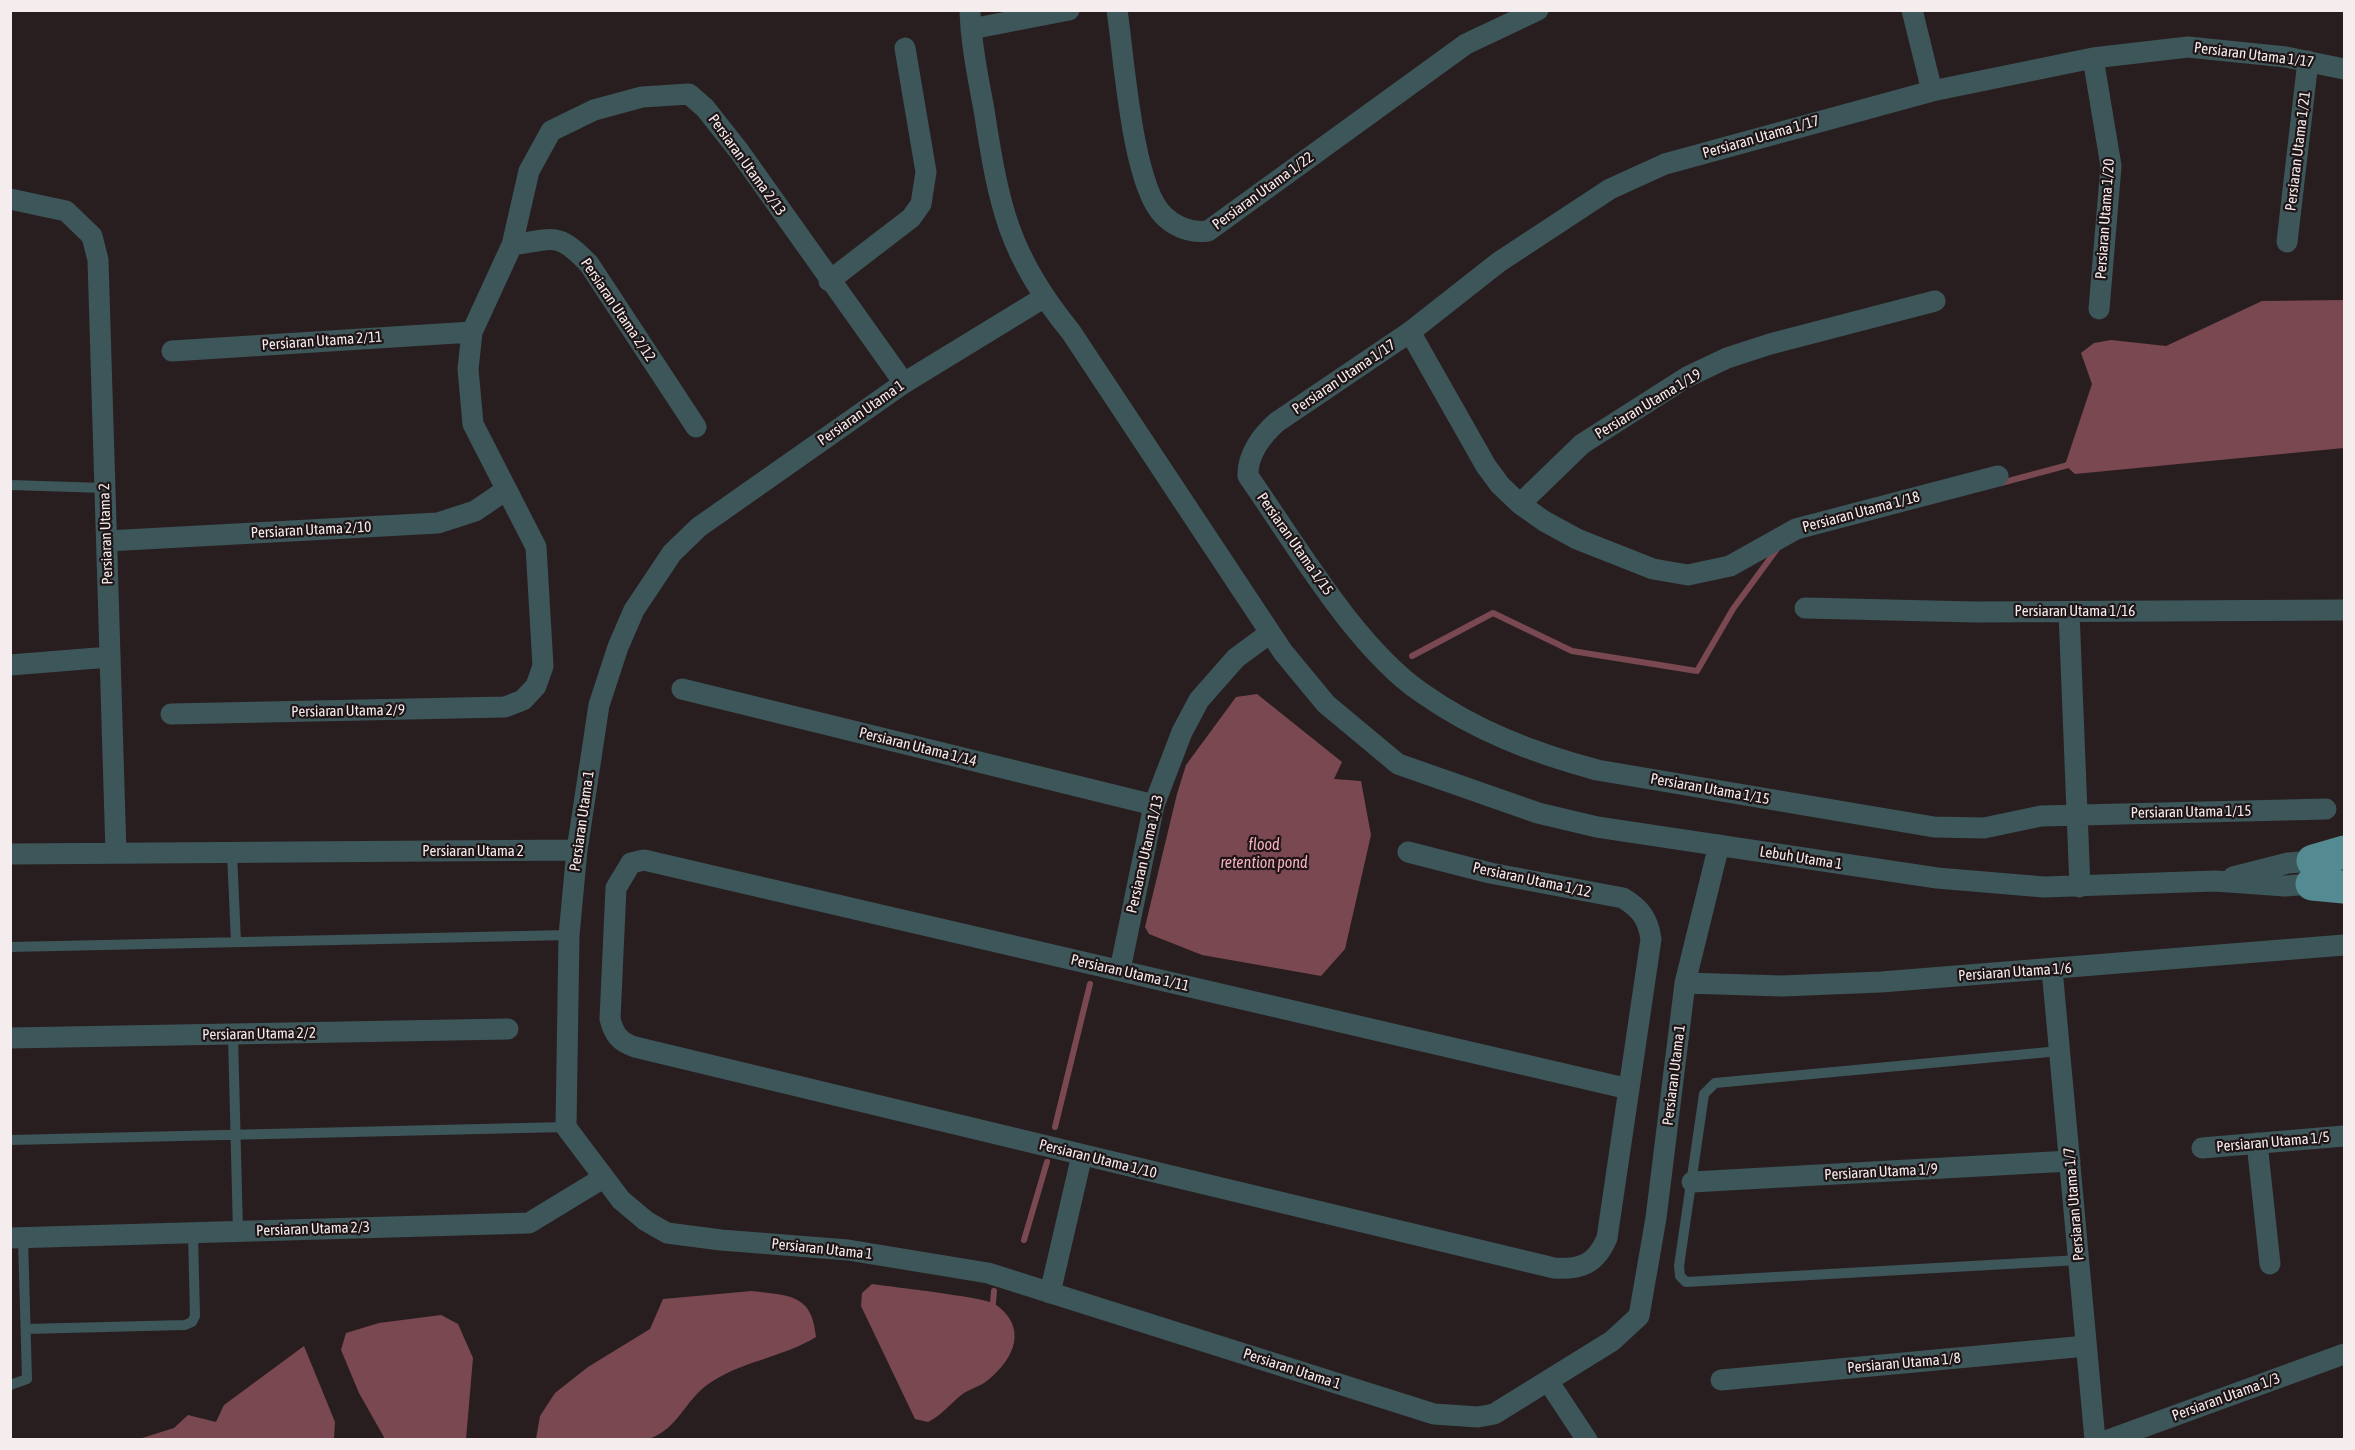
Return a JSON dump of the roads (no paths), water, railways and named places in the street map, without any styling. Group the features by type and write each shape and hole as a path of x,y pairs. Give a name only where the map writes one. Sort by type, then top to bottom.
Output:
{"main road":[{"path":"2344,852 2323,868 2344,887"}],"street":[{"path":"1069,10 1040,16 968,17 1002,208 1012,238 1043,298 1071,332 1270,633"},
{"name":"Persiaran Utama 1/22","path":"1118,10 1139,161 1150,193 1162,214 1192,233 1208,231 1466,44 1513,15 1538,10"},
{"path":"1912,10 1932,91"},
{"name":"Persiaran Utama 1/17","path":"1258,444 1277,422 1410,332 1499,262 1610,189 1676,161 1932,91 2093,58 2188,47 2308,61 2344,69"},
{"path":"829,281 898,229 911,218 921,204 926,172 905,48"},
{"name":"Persiaran Utama 1/20","path":"2093,58 2111,166 2099,309"},
{"name":"Persiaran Utama 1/21","path":"2287,242 2308,61"},
{"name":"Persiaran Utama 2/13","path":"523,700 536,686 543,666 536,547 472,424 468,369 472,332 512,245 529,171 551,131 594,110 642,97 688,94 705,108 739,151 829,281 904,383"},
{"name":"Persiaran Utama 2","path":"10,199 56,207 78,220 92,236 98,260 117,853"},
{"name":"Persiaran Utama 2/12","path":"512,245 558,239 574,248 589,264 696,427"},
{"name":"Persiaran Utama 1","path":"1043,298 904,383 732,502 672,553 634,610 618,647 599,705 577,850 569,935 566,1127 621,1200 646,1221 667,1233 721,1240 848,1250 988,1273 1434,1414 1478,1418 1494,1414 1612,1341 1639,1316 1645,1296 1656,1218 1685,983 1719,846"},
{"name":"Persiaran Utama 1/19","path":"1520,504 1582,444 1688,377 1727,358 1770,344 1935,301"},
{"name":"Persiaran Utama 2/11","path":"172,351 472,332"},
{"name":"Persiaran Utama 1/18","path":"1410,332 1486,466 1500,485 1520,504 1544,521 1577,539 1653,568 1688,575 1730,566 1796,529 1998,476"},
{"name":"Persiaran Utama 1/15","path":"1258,444 1247,466 1248,476 1350,621 1389,665 1420,692 1461,718 1512,743 1597,770 1934,827 1984,828 2041,816 2326,809"},
{"name":"Persiaran Utama 2/10","path":"107,541 438,523 476,510 507,490"},
{"name":"Persiaran Utama 1/16","path":"1805,608 2069,612 2344,610"},
{"path":"2069,612 2080,887"},
{"name":"Lebuh Utama 1","path":"1270,633 1326,704 1398,764 1538,813 1597,827 1936,878 2080,887 2215,881 2288,863 2323,868 2344,882"},
{"name":"Persiaran Utama 1/13","path":"1120,970 1155,805 1182,732 1199,700 1236,658 1270,633"},
{"path":"10,665 110,657"},
{"name":"Persiaran Utama 1/14","path":"682,689 1155,805"},
{"name":"Persiaran Utama 2/9","path":"171,714 505,707 523,700"},
{"name":"Persiaran Utama 2","path":"10,854 577,850"},
{"name":"Persiaran Utama 1/12","path":"1408,852 1490,873 1623,898 1634,905 1648,921 1651,939 1629,1089"},
{"name":"Persiaran Utama 1/11","path":"613,1032 610,1019 616,888 631,863 658,862 1365,1030 1629,1089"},
{"name":"Persiaran Utama 1/6","path":"1685,983 1782,986 1870,983 2344,945"},
{"name":"Persiaran Utama 1/7","path":"2052,969 2096,1440"},
{"name":"Persiaran Utama 2/2","path":"10,1038 508,1029"},
{"name":"Persiaran Utama 1/10","path":"613,1032 623,1043 635,1047 1554,1268 1576,1269 1589,1264 1601,1254 1607,1238 1629,1089"},
{"name":"Persiaran Utama 1/5","path":"2202,1148 2344,1136"},
{"path":"2257,1143 2270,1264"},
{"path":"1050,1293 1082,1155"},
{"name":"Persiaran Utama 1/9","path":"1692,1182 2070,1161"},
{"name":"Persiaran Utama 2/3","path":"17,1238 529,1223 603,1178"},
{"name":"Persiaran Utama 1/8","path":"1721,1380 2086,1346"},
{"name":"Persiaran Utama 1/3","path":"2108,1440 2344,1354"},
{"path":"1548,1381 1587,1440"}],"lane":[{"path":"10,485 105,488"},
{"path":"232,852 236,942"},
{"path":"10,947 569,935"},
{"path":"232,1035 237,1232"},
{"path":"2060,1051 1715,1083 1704,1094 1679,1266 1680,1276 1686,1282 2079,1260"},
{"path":"10,1140 566,1127"},
{"path":"26,1329 185,1325 192,1322 195,1316 193,1234"},
{"path":"10,1385 27,1379 26,1329 17,1238"}],"water":[{"path":"2344,300 2344,448 2075,474 2065,465 2092,384 2081,353 2094,343 2111,340 2166,346 2262,301"},
{"name":"flood retention pond","path":"1257,694 1342,762 1334,779 1361,781 1371,835 1345,949 1321,976 1202,955 1149,934 1145,927 1186,765 1236,697"},
{"path":"872,1284 957,1295 995,1304 1012,1322 1014,1342 1011,1352 988,1380 963,1394 937,1416 928,1422 915,1419 861,1306 862,1293"},
{"path":"752,1291 787,1296 804,1304 814,1323 816,1337 720,1377 699,1391 668,1428 651,1438 614,1441 536,1439 540,1416 555,1393 588,1367 650,1329 663,1299"},
{"path":"441,1315 458,1324 473,1358 466,1439 385,1439 359,1393 341,1350 346,1333 379,1323"},
{"path":"304,1346 335,1422 334,1439 139,1439 174,1428 188,1415 216,1422 224,1405"}],"waterway":[{"path":"2001,483 2072,464"},
{"path":"1412,656 1493,613 1572,651 1697,671 1733,609 1777,549"},
{"path":"1055,1127 1090,984"},
{"path":"1024,1240 1047,1162"},
{"path":"993,1303 994,1291"}]}
